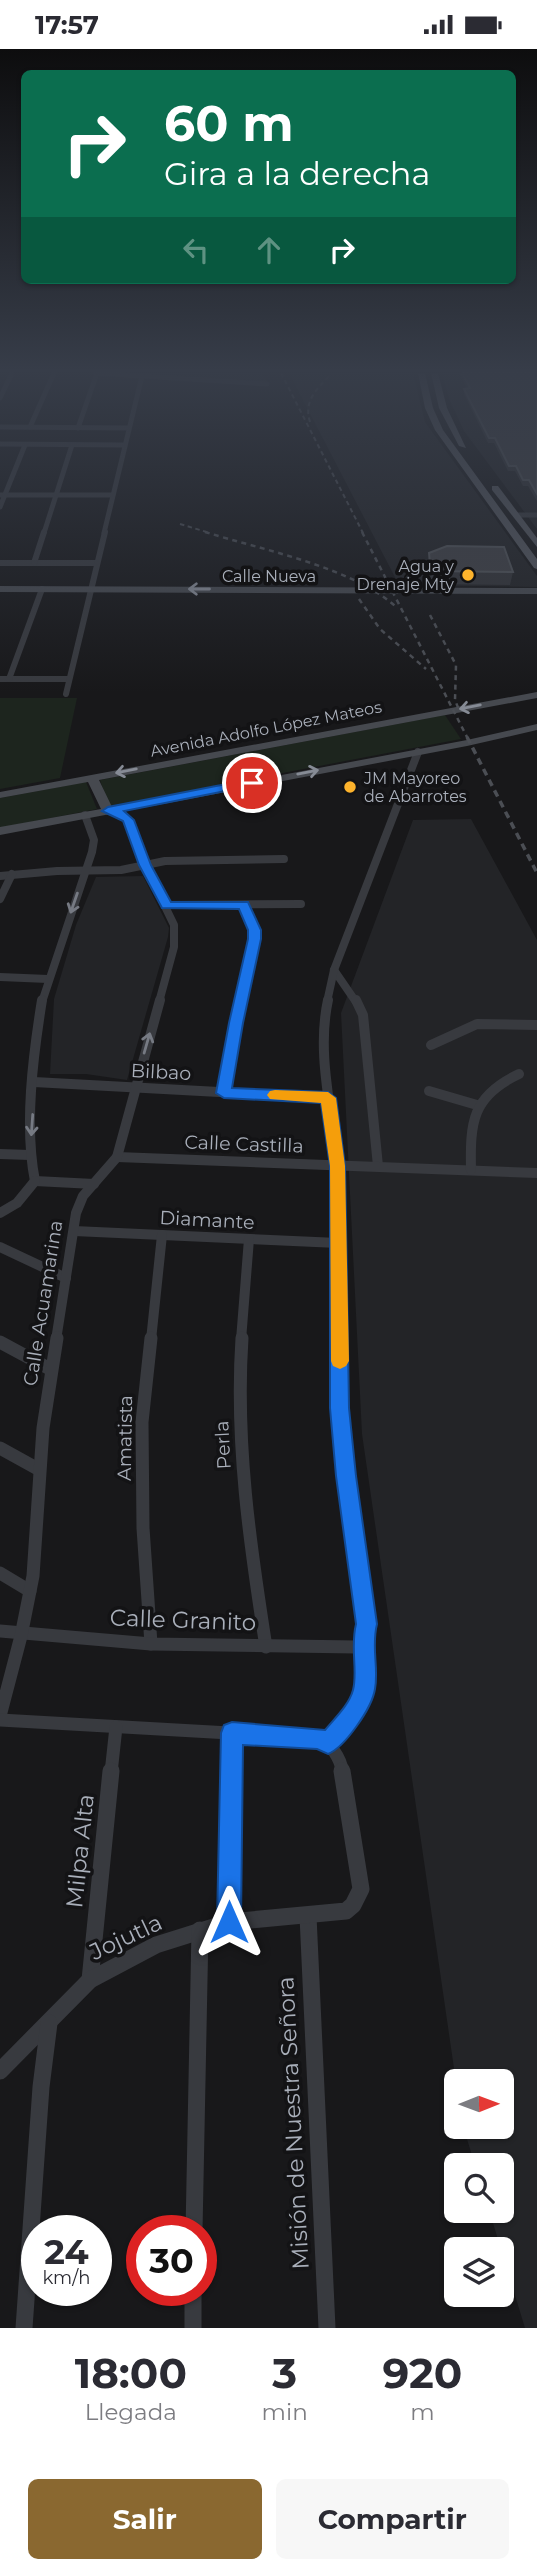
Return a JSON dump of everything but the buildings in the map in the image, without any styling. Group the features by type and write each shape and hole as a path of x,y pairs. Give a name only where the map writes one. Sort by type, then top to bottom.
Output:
{"main road":[{"path":"475,479 537,566"},
{"path":"488,479 537,544"},
{"name":"Calle Nueva","path":"0,589 537,591"},
{"name":"Avenida Adolfo López Mateos","path":"0,795 537,695"},
{"path":"0,831 537,727"},
{"path":"92,778 108,811"}],"street":[{"path":"34,563 62,479"},
{"path":"66,694 116,479"},
{"path":"0,507 2,495 112,495"},
{"path":"516,515 537,515"},
{"path":"0,563 96,563"},
{"path":"9,679 42,589"},
{"path":"0,679 68,679"},
{"path":"0,1718 323,1741 354,1712 365,1690 362,1642 366,1624 346,1476 340,1408 337,1166 328,1098 323,1021 334,970 418,752"},
{"name":"Calle Acuamarina","path":"0,1718 23,1635 30,1591 39,1515 38,1469 50,1369 74,1231 83,1196 117,1157 174,947 174,925 145,865 128,820 123,814 108,811"},
{"path":"0,1213 17,1203 35,1181 30,1156 37,1030 48,979 94,840 85,815"},
{"path":"0,877 12,874 121,870 177,861 284,859"},
{"path":"0,899 12,874"},
{"path":"166,905 301,904"},
{"path":"224,1093 255,939 255,930 244,905"},
{"path":"334,970 351,991 363,1015 378,1166"},
{"path":"0,977 48,979"},
{"path":"431,1045 461,1029 494,1023 537,1025"},
{"path":"471,1170 470,1135 477,1105 497,1084 519,1074"},
{"name":"Bilbao","path":"34,1082 328,1098"},
{"path":"429,1091 477,1105"},
{"path":"0,1154 30,1156"},
{"name":"Calle Castilla","path":"117,1157 537,1173"},
{"path":"35,1181 94,1184"},
{"name":"Diamante","path":"74,1231 338,1243"},
{"name":"Amatista","path":"151,1644 143,1528 142,1422 162,1235"},
{"name":"Perla","path":"248,1239 240,1383 242,1443 249,1544 266,1647"},
{"path":"0,1247 66,1279"},
{"path":"0,1342 50,1369"},
{"path":"0,1448 38,1469"},
{"path":"0,1573 30,1591"},
{"name":"Calle Granito","path":"0,1631 151,1644 356,1647 362,1642"},
{"name":"Milpa Alta","path":"90,1980 116,1727"},
{"path":"229,1922 232,1733"},
{"name":"Jojutla","path":"0,2071 49,2023 66,2001 90,1980 156,1945 229,1922 265,1917 308,1916 346,1910 353,1905 361,1889 341,1762 323,1741"},
{"name":"Misión de Nuestra Señora","path":"308,1916 327,2328"},
{"path":"194,2215 200,1930"},
{"path":"24,2328 41,2087 49,2023"},
{"path":"193,2306 193,2328"}],"shaded area":[{"path":"344,479 467,479 537,576 537,587 399,585"},
{"path":"500,479 537,479 537,529"},
{"path":"0,698 77,698 60,778 0,789"},
{"path":"445,715 461,739 109,806 100,780"},
{"path":"86,782 97,809 0,828 0,798"},
{"path":"471,819 537,940 537,2328 525,2328 514,2292 514,2237 497,2237 493,2223 514,2223 514,2153 471,2153 467,2139 514,2139 514,2069 454,2069 362,1434 341,1013 413,820"},
{"path":"143,876 169,928 127,1080 86,1074 50,1074 54,999 76,925 96,877"}],"railway":[{"path":"336,479 363,533"},
{"path":"180,524 210,533"},
{"path":"205,532 331,570 377,592 395,606"},
{"path":"362,532 468,739"},
{"path":"359,599 380,629 426,669"},
{"path":"430,615 456,665 455,700 459,710"},
{"path":"467,737 537,873"}],"slow traffic":[{"path":"275,1095 328,1098 337,1166 340,1361"}],"place":[{"name":"Agua y Drenaje Mty","path":"468,575"},
{"name":"JM Mayoreo de Abarrotes","path":"350,787"}],"route":[{"path":"229,1922 232,1733 318,1738 328,1743 354,1712 365,1690 362,1642 366,1624 346,1476 340,1408 337,1166 328,1098 224,1093 255,939 255,930 244,905 166,905 145,865 128,820 123,814 108,811 252,783"}]}
